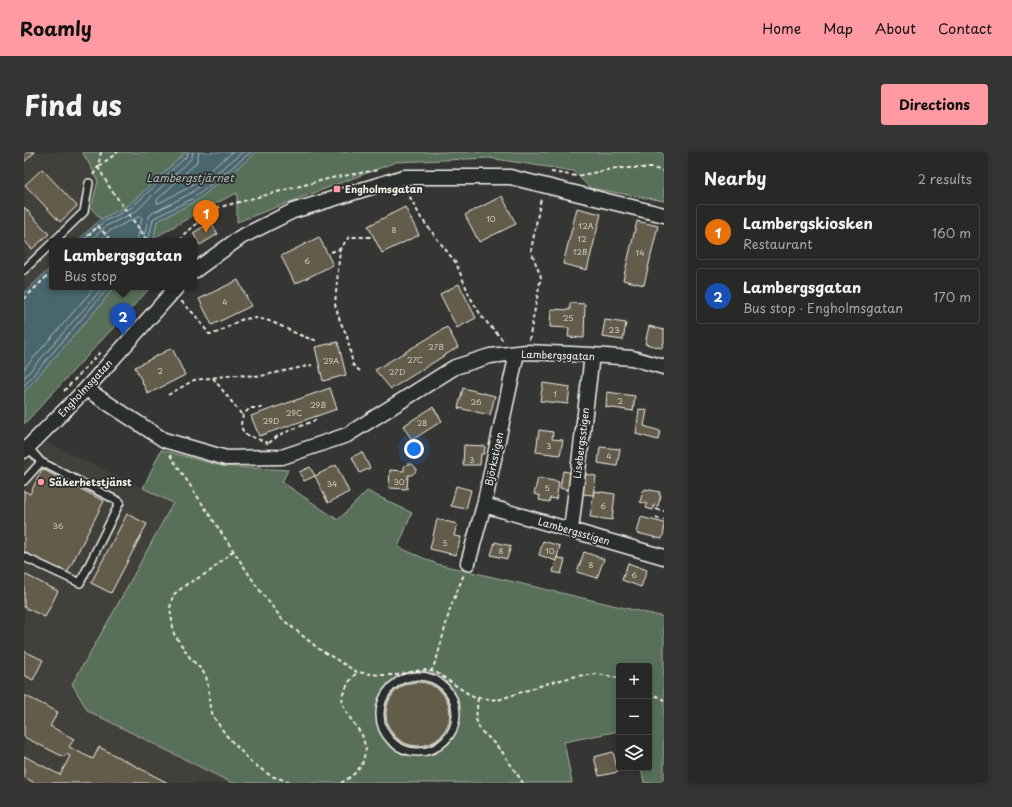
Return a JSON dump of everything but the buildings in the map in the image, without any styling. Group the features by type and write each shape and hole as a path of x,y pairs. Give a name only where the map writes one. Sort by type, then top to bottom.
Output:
{"street":[{"path":"197,269 241,237 293,211 404,177 510,177 664,215"},
{"name":"Engholmsgatan","path":"26,449 86,389 173,290"},
{"name":"Lambergsgatan","path":"86,389 164,440 226,458 282,456 347,435 455,367 490,356 518,353 632,358 664,367"},
{"name":"Björkstigen","path":"468,563 484,505 518,353"},
{"name":"Lisebergsstigen","path":"571,530 592,356"},
{"name":"Lambergsstigen","path":"484,505 664,557"}],"lane":[{"path":"57,238 84,212 89,183"},
{"path":"24,270 49,246"},
{"path":"24,557 80,583 120,502 41,462 26,449"},
{"path":"24,481 41,462"},
{"path":"430,674 446,687 452,696 456,715 454,725 451,734 436,748 427,751 407,751 390,741 384,732 380,723 379,713 381,703 391,686 399,680 430,674"}],"path":[{"path":"101,152 98,167 110,188 146,238"},
{"path":"98,167 118,152"},
{"path":"404,177 410,197 416,209 456,263 470,297 482,317 501,338 518,353 541,277 531,251 544,185"},
{"path":"86,238 98,226 108,238"},
{"path":"360,371 354,365 347,336 336,311 335,304 340,249 349,237 371,238"},
{"path":"331,252 340,249"},
{"path":"24,299 49,274"},
{"path":"175,290 209,334 213,334 240,320 257,317 308,339 318,341"},
{"path":"64,390 107,344"},
{"path":"168,395 194,380 234,375 261,376 312,365"},
{"path":"213,378 243,415"},
{"path":"262,408 250,408 243,415 241,424 242,430 245,434 282,446 282,456"},
{"path":"269,443 279,435 318,419"},
{"path":"170,454 258,588 282,619 319,649 357,672 379,675 426,670 430,674 441,676 473,697 498,700 552,682 576,676 598,674 616,677"},
{"path":"656,509 664,511"},
{"path":"656,518 664,520"},
{"path":"234,552 209,572 187,584 173,595 170,608 174,634 191,659 206,676 209,691 209,703 213,716 226,735 251,762 271,776 294,783"},
{"path":"430,674 437,658 450,609 468,563"},
{"path":"341,783 352,776 362,765 366,749 362,735 348,715 342,703 343,694 349,682 357,672"},
{"path":"652,694 664,700"},
{"path":"478,698 476,719 480,730 502,753 523,783"}],"shaded area":[{"path":"24,152 81,152 98,181 91,208 101,219 80,238 49,238 49,269 24,293"},
{"path":"46,442 173,503 113,613 88,711 232,783 24,783 24,466"}],"green space":[{"path":"82,152 186,152 129,205 101,219 91,208 98,181"},
{"path":"257,152 664,152 664,201 590,188 573,171 489,158 396,162 237,222 237,193 206,208 154,238 157,221 196,201"},
{"path":"112,290 148,290 24,424 24,392"},
{"path":"161,450 222,466 288,470 282,482 338,520 367,491 412,513 398,547 437,564 664,617 664,783 644,783 642,771 652,771 652,663 616,663 616,732 564,742 572,783 232,783 88,711 72,684 113,613 173,503 143,488"}],"water":[{"name":"Lambergstjärnet","path":"186,152 257,152 196,201 157,221 154,238 80,238 101,219 129,205"},
{"path":"49,269 49,290 112,290 24,392 24,293"}],"place":[{"name":"Engholmsgatan","path":"337,189"},
{"name":"Lambergskiosken","path":"206,233"},
{"name":"Lambergsgatan","path":"123,336"},
{"name":"Säkerhetstjänst","path":"41,482"}]}
